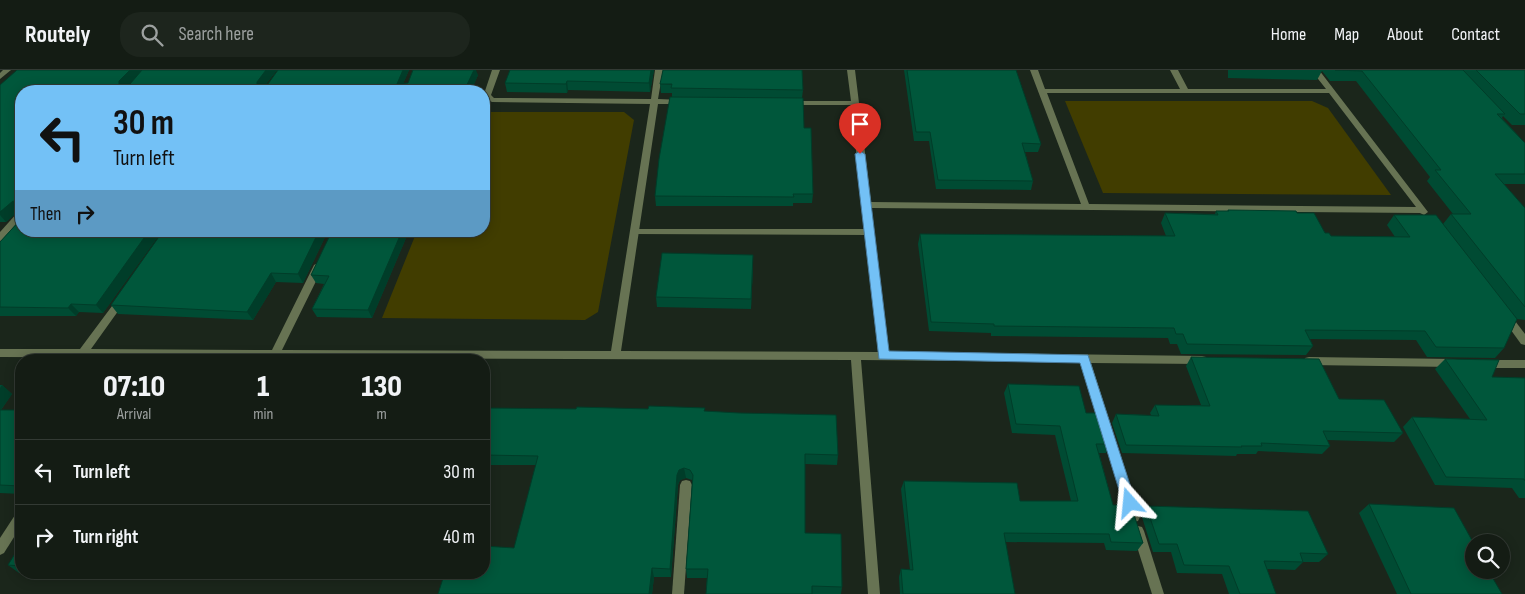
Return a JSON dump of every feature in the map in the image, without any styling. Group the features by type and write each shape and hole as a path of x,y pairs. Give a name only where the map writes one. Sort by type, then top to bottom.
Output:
{"street":[{"path":"0,77 7,70"},
{"path":"490,87 496,70"},
{"path":"615,355 659,70"},
{"path":"851,70 884,356"},
{"path":"1034,70 1086,207"},
{"path":"1174,70 1185,91"},
{"path":"1315,70 1428,217"},
{"path":"1042,91 1331,91"},
{"path":"490,98 492,100 692,102"},
{"path":"778,103 854,103"},
{"path":"866,205 1422,210"},
{"path":"0,238 15,221"},
{"path":"634,232 869,232"},
{"path":"275,354 322,258"},
{"path":"83,353 129,288"},
{"path":"1501,310 1525,341"},
{"path":"0,353 93,354"},
{"path":"490,355 884,356 1211,360"},
{"path":"856,356 874,594"},
{"path":"1084,358 1158,594"},
{"path":"1300,361 1525,364"},
{"path":"678,594 686,485"},
{"path":"0,549 15,525"}],"shaded area":[{"path":"1065,101 1312,101 1328,108 1391,195 1103,193"},
{"path":"490,112 624,112 634,120 598,312 585,320 382,318 415,237 490,237"}],"building":[{"path":"17,70 130,70 119,81 119,84 130,84 142,70 266,70 257,84 268,84 278,70 403,70 397,84 408,83 413,70 474,70 467,85 15,85 15,202 13,201 0,212 0,85"},
{"path":"510,70 651,70 649,83 567,81 566,84 505,83"},
{"path":"663,70 802,70 803,90 671,88 672,84 660,84"},
{"path":"907,70 1016,70 1041,144 1022,143 1033,181 938,180 930,132 916,132"},
{"path":"1335,70 1463,70 1505,114 1497,114 1525,143 1525,174 1495,174 1525,208 1525,307 1451,214 1471,214 1435,170 1441,170 1362,71"},
{"path":"1476,70 1525,70 1525,114 1520,114"},
{"path":"670,97 803,98 804,128 811,128 813,194 793,194 794,197 655,196 659,159"},
{"path":"1216,211 1314,213 1325,233 1329,233 1331,236 1410,237 1394,215 1436,215 1517,319 1504,348 1436,347 1425,331 1305,330 1313,346 1187,344 1183,334 1176,334 1174,328 994,326 994,324 931,322 920,234 1175,236 1165,213 1218,215"},
{"path":"15,226 15,237 145,237 96,305 71,304 68,308 0,307 0,242"},
{"path":"159,237 316,237 298,274 271,273 247,312 111,305"},
{"path":"329,237 399,237 368,310 312,309 329,276 311,275"},
{"path":"662,253 753,255 751,299 656,297"},
{"path":"1191,357 1319,359 1339,399 1384,400 1403,433 1323,431 1330,446 1261,443 1262,446 1242,447 1126,445 1116,414 1159,416 1155,405 1210,406"},
{"path":"1445,359 1499,360 1492,377 1525,378 1525,481 1524,479 1446,477 1412,417 1487,420"},
{"path":"1008,384 1079,386 1086,413 1101,413 1111,444 1096,444 1113,505 1131,505 1143,543 1111,542 1109,534 1004,533 1015,594 903,594 901,569 913,570 904,481 1017,483 1020,501 1078,501 1060,426 1016,424"},
{"path":"649,406 705,408 704,411 739,413 836,415 838,455 805,454 805,533 841,534 842,587 812,586 812,594 706,594 708,569 686,569 693,475 690,470 684,468 679,470 677,475 670,569 652,568 649,594 438,594 443,579 490,579 490,546 514,548 538,456 490,455 490,408 576,409 577,407 648,409"},
{"path":"0,410 15,410 15,486 0,485"},
{"path":"1369,504 1454,508 1468,534 1465,534 1465,579 1493,579 1502,594 1411,594"},
{"path":"1146,506 1308,511 1328,554 1300,553 1303,562 1264,561 1276,594 1240,594 1229,566 1184,565 1177,544 1159,544"},
{"path":"15,554 15,566 8,565"}],"route":[{"path":"860,154 884,356 1084,358 1130,503"}]}
